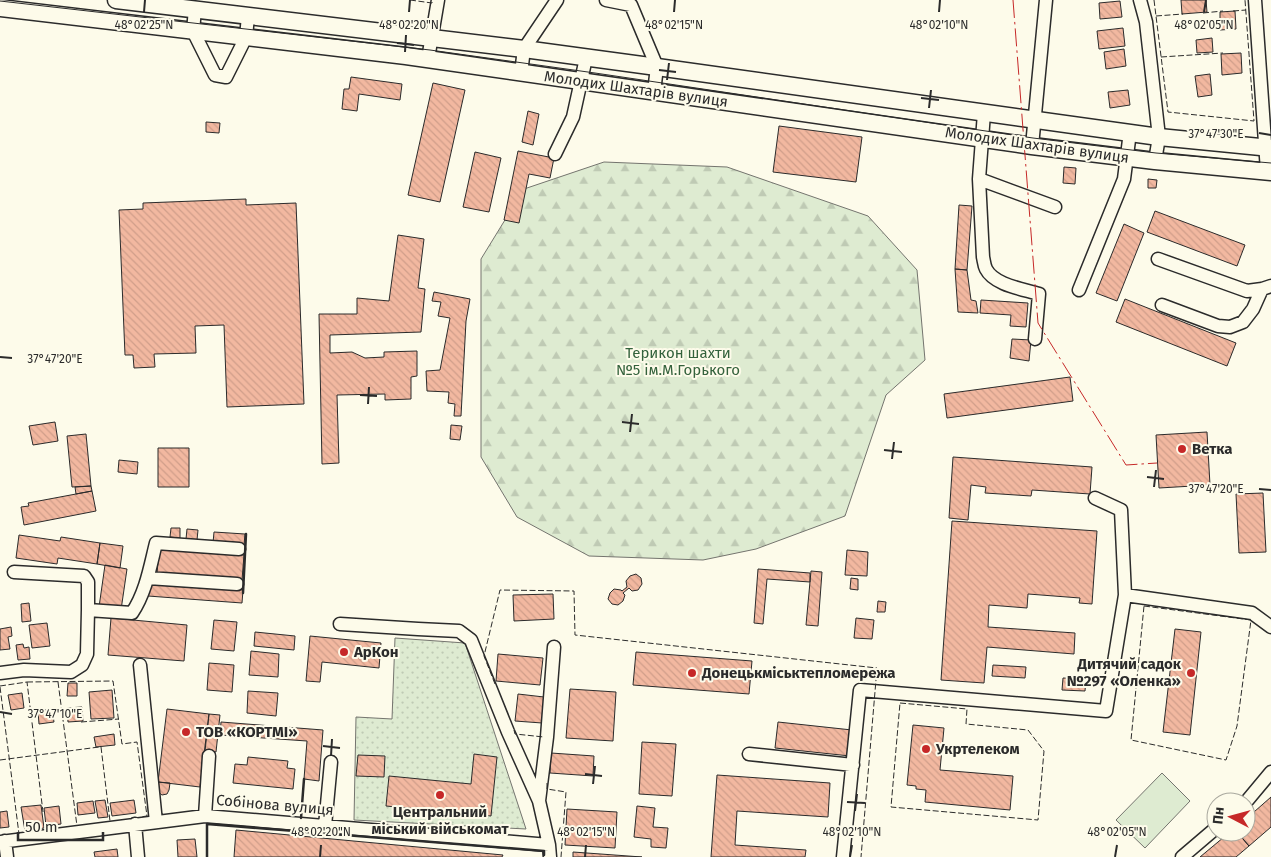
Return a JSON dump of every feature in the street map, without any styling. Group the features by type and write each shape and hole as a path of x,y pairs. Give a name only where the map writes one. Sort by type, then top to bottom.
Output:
{"main road":[{"name":"Молодих Шахтарів вулиця","path":"116,0 524,49 1159,137 1268,148"},
{"name":"Молодих Шахтарів вулиця","path":"0,8 428,59 1032,146 1155,161 1269,171"}],"street":[{"path":"118,22 121,0"},
{"path":"428,59 438,0"},
{"path":"521,72 524,49 558,0"},
{"path":"606,0 631,4 657,67 654,92"},
{"path":"1032,146 1046,0"},
{"path":"1140,0 1146,22 1159,137 1155,161"},
{"path":"1255,0 1269,171"},
{"path":"196,9 193,31 215,75 226,76 246,37 248,16"},
{"path":"555,154 573,118 586,58"},
{"path":"984,113 979,179 985,268 992,277 1003,283 1039,294 1035,339"},
{"path":"1079,290 1124,179 1130,132"},
{"path":"979,179 1055,207"},
{"path":"1158,259 1247,292 1267,287"},
{"path":"1162,305 1218,326 1230,327 1243,322 1267,287"},
{"path":"843,857 860,690 1106,711 1126,595 1121,510 1096,498"},
{"path":"88,610 132,613 140,602 156,543 239,549"},
{"path":"0,673 24,670 71,672 82,665 87,654 88,582 84,576 14,572"},
{"path":"148,578 237,584"},
{"path":"1126,595 1252,613 1271,627"},
{"path":"340,624 459,631 471,640 508,732 539,801 549,851"},
{"path":"539,801 547,737 554,647"},
{"path":"140,665 156,822"},
{"path":"749,754 853,765"},
{"path":"205,816 209,756"},
{"path":"325,826 331,762"},
{"path":"1254,792 1271,772"},
{"name":"Собінова вулиця","path":"2,842 205,816 325,826 549,851"},
{"path":"135,824 138,857"},
{"path":"1182,857 1206,837"},
{"path":"2,842 7,857"}],"green space":[{"name":"Терикон шахти №5 ім.М.Горького","path":"604,162 727,167 868,216 917,270 925,360 886,395 845,516 756,549 703,560 589,556 517,517 481,457 481,259 524,189"},
{"path":"395,638 465,643 526,829 354,820 356,717 392,719"},
{"path":"1162,773 1190,801 1145,848 1116,820"}],"building":[{"path":"1181,0 1206,0 1207,12 1182,14"},
{"path":"1120,1 1122,17 1100,19 1099,3"},
{"path":"1235,11 1236,29 1220,30 1220,12"},
{"path":"1123,28 1125,46 1099,49 1097,31"},
{"path":"1212,38 1213,52 1197,53 1196,40"},
{"path":"1124,49 1126,66 1106,69 1104,52"},
{"path":"1241,53 1242,73 1222,75 1221,54"},
{"path":"1210,74 1212,95 1198,97 1195,76"},
{"path":"351,77 402,84 400,100 359,94 357,111 342,109 344,89 349,89"},
{"path":"433,83 465,90 440,202 408,195"},
{"path":"1128,90 1130,105 1110,108 1108,92"},
{"path":"528,111 539,114 533,145 522,142"},
{"path":"206,122 220,123 219,133 206,132"},
{"path":"779,126 862,137 856,182 773,172"},
{"path":"518,151 554,158 550,178 529,174 519,223 504,220"},
{"path":"475,152 501,158 489,212 463,207"},
{"path":"1064,167 1076,168 1075,184 1063,183"},
{"path":"1148,179 1157,180 1156,188 1148,188"},
{"path":"246,199 246,205 296,203 304,404 227,407 224,325 195,326 196,353 154,354 155,367 134,368 133,355 125,355 119,210 143,209 143,203"},
{"path":"959,205 972,206 967,270 955,269"},
{"path":"1155,211 1245,245 1237,266 1147,232"},
{"path":"1124,224 1144,233 1117,301 1096,293"},
{"path":"398,235 424,239 418,288 425,289 421,332 330,335 330,353 352,352 365,358 384,357 384,352 417,351 417,376 411,377 411,399 385,400 385,394 337,395 339,463 322,464 319,314 357,314 357,298 389,301"},
{"path":"955,269 967,270 971,300 976,301 978,313 958,312"},
{"path":"434,292 470,299 466,321 461,416 454,416 455,404 448,403 449,392 427,391 426,371 440,370 450,318 438,316 441,302 432,301"},
{"path":"1125,299 1236,343 1227,366 1116,322"},
{"path":"981,300 1028,303 1026,327 1010,326 1011,315 980,313"},
{"path":"1012,339 1031,340 1029,361 1010,358"},
{"path":"1070,377 1073,401 947,418 944,394"},
{"path":"55,422 58,441 33,445 29,426"},
{"path":"451,425 462,426 460,440 450,439"},
{"name":"Ветка","path":"1207,432 1210,485 1159,488 1156,435"},
{"path":"86,434 91,486 72,487 67,436"},
{"path":"158,448 189,448 189,487 158,487"},
{"path":"953,457 1092,467 1090,494 1032,490 1031,496 985,493 986,487 971,485 968,520 949,518"},
{"path":"119,460 138,462 137,474 118,472"},
{"path":"91,486 92,491 76,494 75,487"},
{"path":"92,491 96,511 24,525 21,507 29,506 28,503"},
{"path":"1263,493 1266,552 1239,553 1236,494"},
{"path":"952,521 1097,531 1092,604 1079,603 1080,598 1028,594 1027,608 989,605 988,627 1075,633 1074,654 987,647 984,683 941,680"},
{"path":"171,528 180,528 180,538 170,537"},
{"path":"187,529 198,530 197,540 186,539"},
{"path":"214,532 245,534 244,545 213,543"},
{"path":"19,535 60,541 61,537 100,543 97,564 58,558 57,564 16,558"},
{"path":"100,543 123,546 120,568 97,564"},
{"path":"159,549 244,555 242,580 157,574"},
{"path":"847,550 868,552 867,576 845,575"},
{"path":"105,565 127,569 121,610 99,607"},
{"path":"758,569 810,573 810,582 767,579 763,624 754,623"},
{"path":"811,571 822,572 818,626 806,625"},
{"path":"636,574 641,578 642,584 638,590 632,591 629,588 623,593 625,595 623,601 618,605 612,604 608,599 610,593 614,589 622,591 627,587 626,581 630,576"},
{"path":"851,578 858,579 858,590 850,589"},
{"path":"149,583 243,590 242,603 148,596"},
{"path":"553,594 554,619 514,621 513,595"},
{"path":"878,601 886,602 885,612 877,612"},
{"path":"29,603 31,621 22,622 21,604"},
{"path":"111,618 187,625 184,661 108,655"},
{"path":"856,618 874,620 872,639 854,638"},
{"path":"214,620 237,622 234,651 211,649"},
{"path":"47,623 50,646 32,648 29,625"},
{"path":"11,627 12,636 8,637 10,649 0,650 0,629"},
{"path":"1175,629 1201,632 1190,735 1163,732"},
{"path":"255,632 295,636 294,650 254,646"},
{"name":"АрКон","path":"310,636 381,643 379,668 322,662 320,682 306,681"},
{"path":"23,644 24,648 29,647 30,659 18,660 16,645"},
{"path":"251,651 279,654 278,677 249,675"},
{"name":"Донецькміськтепломережа","path":"636,652 752,661 749,694 633,685"},
{"path":"498,654 543,658 540,685 496,681"},
{"path":"209,663 234,665 232,692 207,690"},
{"path":"993,665 1026,667 1025,678 992,676"},
{"path":"1063,678 1086,679 1085,691 1062,690"},
{"path":"68,683 77,683 77,696 67,696"},
{"path":"570,689 616,692 613,741 566,738"},
{"path":"112,690 114,718 91,719 89,692"},
{"path":"248,691 278,693 276,716 247,713"},
{"path":"22,693 24,708 11,710 8,695"},
{"path":"518,694 544,697 542,723 515,721"},
{"path":"82,707 83,721 68,722 67,708"},
{"path":"52,709 54,722 39,724 38,711"},
{"name":"ТОВ «КОРТМІ»","path":"167,709 209,714 200,787 158,782"},
{"path":"209,714 220,715 216,752 205,751"},
{"path":"221,722 323,730 319,781 304,779 307,741 220,735"},
{"path":"778,722 852,730 850,756 775,748"},
{"name":"Укртелеком","path":"913,725 944,728 940,770 1013,776 1010,810 925,802 926,790 916,789 916,786 907,785"},
{"path":"114,734 115,745 96,747 94,737"},
{"path":"642,742 676,744 672,796 639,794"},
{"path":"551,753 594,756 593,776 550,773"},
{"name":"Центральний міський військомат","path":"474,754 497,757 491,816 386,806 389,776 471,784"},
{"path":"358,755 385,756 384,777 356,776"},
{"path":"248,757 288,761 287,768 295,769 293,789 233,783 235,764 247,765"},
{"path":"717,775 830,783 828,817 737,811 735,845 806,850 805,857 711,857"},
{"path":"158,782 170,783 167,794 162,795 158,792"},
{"path":"1271,797 1271,827 1256,840 1256,810"},
{"path":"105,800 108,817 98,818 95,801"},
{"path":"134,800 136,813 112,816 110,803"},
{"path":"93,801 95,813 78,815 77,803"},
{"path":"41,805 44,828 25,831 21,807"},
{"path":"59,806 61,824 46,826 44,808"},
{"path":"637,806 655,808 653,827 668,828 666,848 651,847 651,839 634,837"},
{"path":"567,809 617,812 615,848 565,845"},
{"path":"7,811 9,827 0,828 0,812"},
{"path":"236,830 503,855 502,857 234,857"},
{"path":"195,839 197,857 178,857 177,840"},
{"path":"1218,842 1246,842 1249,846 1236,857 1200,857"},
{"path":"1246,842 1254,842 1249,846"},
{"path":"117,849 118,857 95,857 94,852"},
{"path":"573,852 642,857 573,857"}],"tram line":[{"path":"0,1 430,50 1033,138 1156,153 1271,163"}],"fence":[{"path":"410,0 432,3 433,0"},
{"path":"1154,0 1168,112 1254,121 1245,0"},
{"path":"1233,11 1246,10"},
{"path":"1203,13 1223,11"},
{"path":"1156,16 1183,14"},
{"path":"1161,57 1223,53"},
{"path":"495,684 484,656 500,590 574,591 575,635 877,668 861,857"},
{"path":"1144,606 1251,620 1237,726 1226,760 1131,740 1144,606"},
{"path":"27,682 113,681 122,744 137,742 147,816 140,817"},
{"path":"0,686 27,682 43,812"},
{"path":"58,682 77,826"},
{"path":"0,687 19,834"},
{"path":"900,703 967,709 966,724 1028,730 1044,751 1038,820 891,807 900,703"},
{"path":"81,722 119,719"},
{"path":"514,730 515,734 544,737"},
{"path":"0,760 99,747"},
{"path":"101,747 110,821"},
{"path":"547,783 547,789 566,792 561,857"}],"wall":[{"path":"243,593 246,534"},
{"path":"301,818 304,779"},
{"path":"207,857 207,824 544,851 544,855"}],"power":[{"path":"1013,0 1038,323 1126,465 1157,463"}],"place":[{"name":"Ветка","path":"1182,449"},
{"name":"АрКон","path":"344,652"},
{"name":"Донецькміськтепломережа","path":"692,673"},
{"name":"Дитячий садок №297 «Оленка»","path":"1191,673"},
{"name":"ТОВ «КОРТМІ»","path":"186,732"},
{"name":"Укртелеком","path":"926,749"},
{"name":"Центральний міський військомат","path":"440,795"}]}
